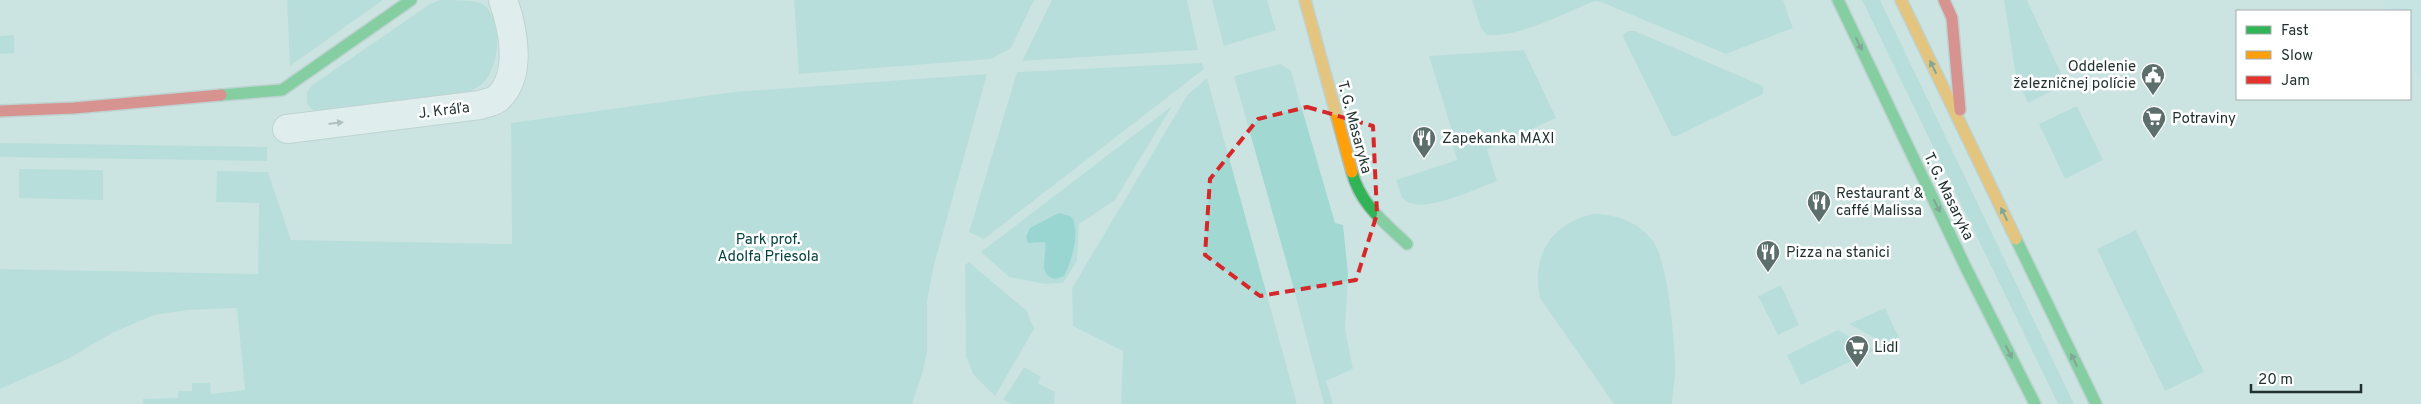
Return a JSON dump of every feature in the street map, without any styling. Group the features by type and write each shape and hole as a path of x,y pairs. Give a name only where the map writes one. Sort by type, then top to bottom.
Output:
{"street":[{"path":"0,111 74,108 282,90 411,0"},
{"name":"J. Kráľa","path":"282,90 288,134 480,105 497,99 510,80 513,57 508,15 503,0"},
{"name":"T. G. Masaryka","path":"1305,0 1355,184 1370,210 1407,244"},
{"name":"T. G. Masaryka","path":"1838,0 1963,261 2036,404"},
{"path":"1900,0 2096,404"},
{"path":"1944,0 1952,18 1961,126"}],"highlighted area":[{"path":"1307,107 1373,126 1377,214 1356,280 1260,296 1205,255 1210,179 1258,119"}],"shaded area":[{"path":"2383,0 2421,0 2421,80 2411,59 2411,10 2388,10"}],"green space":[{"path":"287,0 383,0 290,66"},
{"path":"440,0 481,3 493,18 496,29 497,51 491,72 480,86 456,96 326,112 313,110 307,104 307,93 311,86 430,4"},
{"path":"794,0 1034,0 1011,48 991,59 799,74"},
{"path":"1052,0 1187,0 1198,50 1022,61"},
{"path":"1212,0 1267,0 1276,30 1224,46"},
{"path":"1472,0 1783,0 1793,28 1726,54 1601,2 1594,1 1527,29 1499,35 1487,35 1481,28"},
{"path":"1862,0 1880,0 2074,404 2058,404"},
{"path":"2004,0 2027,0 2066,84 2028,103 2016,77"},
{"path":"1628,31 1635,31 1763,86 1763,94 1677,136 1672,136 1624,39 1623,35"},
{"path":"14,35 14,53 0,54 0,36"},
{"path":"1524,50 1556,118 1487,149 1497,181 1465,194 1438,202 1414,204 1406,201 1401,195 1396,180 1457,160 1450,135 1453,134 1429,56"},
{"path":"1202,63 1204,69 984,239 969,232 1017,72"},
{"path":"1281,64 1291,71 1335,223 1343,225 1348,274 1345,329 1353,369 1326,381 1333,404 1324,404 1234,76"},
{"name":"Park prof. Adolfa Priesola","path":"987,74 934,265 927,301 927,351 923,371 912,404 143,404 143,399 178,398 178,391 192,391 192,383 210,383 211,394 245,390 237,308 188,310 154,315 112,333 68,359 0,389 0,269 258,274 259,203 216,202 217,171 268,172 291,240 512,244 511,123 734,92"},
{"path":"1207,78 1297,404 1121,404 1123,351 1073,326 1072,288 1188,94"},
{"path":"1172,106 1115,200 1079,224 1077,261 1063,283 1045,284 1009,277 981,252"},
{"path":"2077,106 2103,160 2065,179 2039,124"},
{"path":"0,143 267,147 267,161 0,157"},
{"path":"19,169 103,170 103,200 19,198"},
{"path":"1593,214 1602,214 1634,224 1647,234 1658,251 1663,265 1673,334 1675,378 1672,404 1614,404 1540,298 1539,268 1547,244 1566,225"},
{"path":"2136,230 2204,372 2165,391 2097,249"},
{"path":"969,262 1027,311 1034,329 995,396 973,374 966,356 965,265"},
{"path":"1781,285 1799,325 1778,335 1758,296"},
{"path":"1885,308 1899,338 1886,344 1849,324"},
{"path":"1838,330 1875,350 1801,385 1787,355"},
{"path":"1024,367 1041,377 1038,383 1055,392 1054,404 1012,404 1003,400"}],"water":[{"path":"1059,213 1070,216 1073,219 1075,241 1070,263 1064,276 1055,279 1046,273 1044,268 1045,242 1028,243 1026,237 1030,228"}],"traffic: fast":[{"path":"221,95 282,90 411,0"},
{"path":"1838,0 1967,270 2035,404"},
{"path":"1352,172 1367,203 1407,244"},
{"path":"2016,239 2096,404"}],"traffic: slow":[{"path":"1305,0 1352,172"},
{"path":"1901,0 2016,239"}],"traffic: jam":[{"path":"1944,0 1952,18 1960,110"},
{"path":"0,111 74,108 221,95"}],"place":[{"name":"Oddelenie železničnej polície","path":"2153,96"},
{"name":"Potraviny","path":"2154,139"},
{"name":"Zapekanka MAXI","path":"1424,159"},
{"name":"Restaurant & caffé Malissa","path":"1819,223"},
{"name":"Pizza na stanici","path":"1768,273"},
{"name":"Lidl","path":"1857,368"}]}
